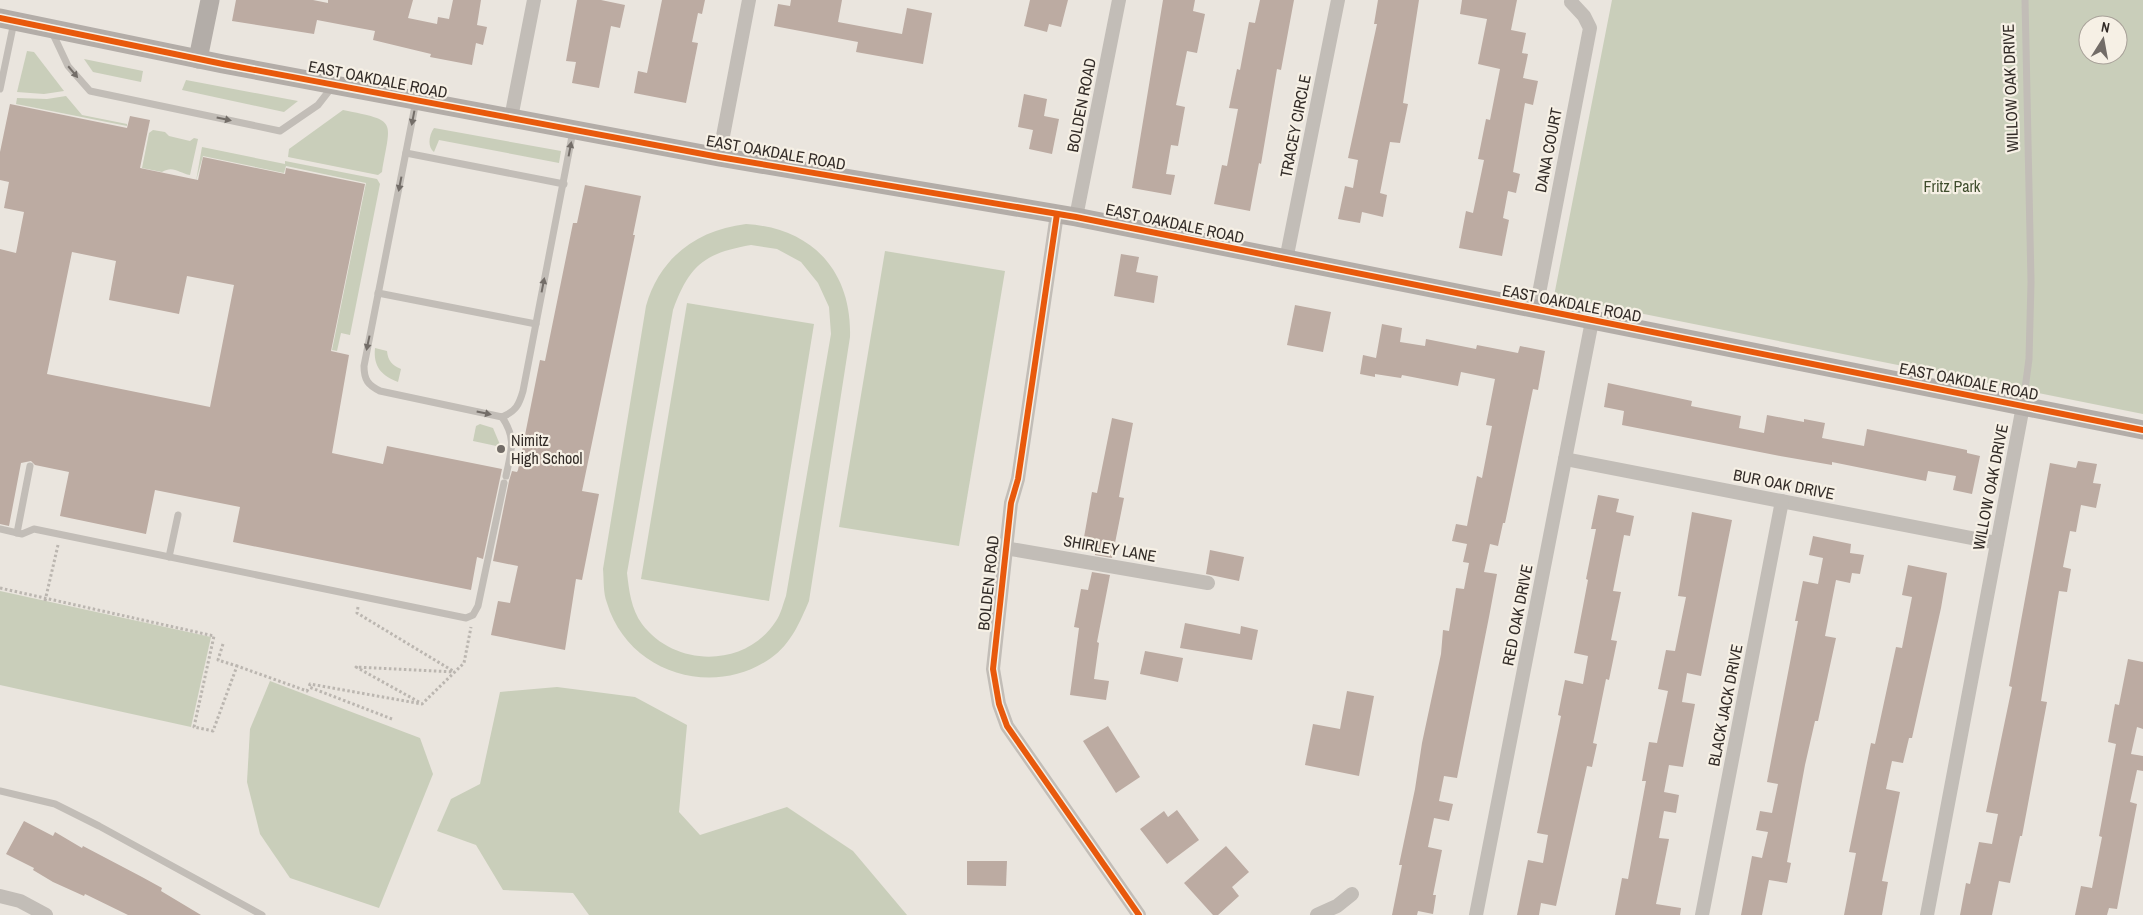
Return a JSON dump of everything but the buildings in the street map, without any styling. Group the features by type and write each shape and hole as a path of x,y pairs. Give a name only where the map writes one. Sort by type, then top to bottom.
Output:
{"street":[{"path":"198,59 210,0"},
{"path":"511,118 534,0"},
{"path":"719,157 748,0"},
{"name":"BOLDEN ROAD","path":"1076,217 1119,0"},
{"name":"TRACEY CIRCLE","path":"1286,260 1338,0"},
{"name":"DANA COURT","path":"1536,309 1590,28 1584,16 1571,2"},
{"name":"EAST OAKDALE ROAD","path":"7,20 416,101 719,157 1076,217 2143,430"},
{"name":"BOLDEN ROAD","path":"1056,214 1005,548 993,669 999,704 1007,726 1139,915"},
{"name":"RED OAK DRIVE","path":"1476,915 1592,321"},
{"name":"WILLOW OAK DRIVE","path":"1927,915 2023,406"},
{"name":"BUR OAK DRIVE","path":"1565,459 1997,543"},
{"name":"BLACK JACK DRIVE","path":"1702,915 1782,501"},
{"name":"SHIRLEY LANE","path":"1005,548 1208,583"},
{"path":"1317,915 1337,906 1352,894"},
{"path":"0,896 20,901 46,915"}],"lane":[{"name":"WILLOW OAK DRIVE","path":"2023,406 2029,359 2031,282 2024,0"},
{"path":"0,89 7,20"},
{"path":"51,29 68,66 90,91 280,131 318,105 334,85"},
{"path":"416,101 364,366 364,376 369,385 380,391 502,417 514,412 519,404 564,184 573,130"},
{"path":"406,152 564,184"},
{"path":"378,293 536,324"},
{"path":"0,529 18,533 34,529 466,618 473,614 478,606 511,450 511,430 502,417"},
{"path":"18,533 30,466"},
{"path":"169,557 178,515"},
{"path":"0,791 55,804 262,915"}],"path":[{"path":"45,600 60,534"},
{"path":"0,588 45,600 214,636 194,727 213,731 237,666"},
{"path":"361,596 357,613 455,672"},
{"path":"422,704 464,663 473,614"},
{"path":"223,644 218,660 307,692 310,684 422,704"},
{"path":"422,704 356,667 455,672"},
{"path":"308,688 392,719"}],"green space":[{"name":"Fritz Park","path":"1612,0 2143,0 2143,414 1554,296"},
{"path":"27,51 34,52 64,91 44,94 17,92"},
{"path":"84,59 143,71 141,82 93,72"},
{"path":"186,80 298,101 284,112 182,90"},
{"path":"66,96 82,115 127,124 127,126 16,104 17,98 47,99"},
{"path":"343,110 374,117 382,120 386,125 388,132 387,142 382,172 378,175 288,157 289,149"},
{"path":"434,128 561,151 559,163 439,140 434,152 430,147 430,141"},
{"path":"153,130 165,132 169,136 190,141 194,138 198,139 190,175 173,169 162,172 142,168 149,133"},
{"path":"202,147 285,164 285,161 377,179 380,184 350,335 341,333 337,351 332,350 366,183 286,166 284,173 203,156 196,181"},
{"path":"746,224 769,227 790,234 808,244 824,257 835,273 844,292 849,313 850,337 809,601 806,609 784,646 771,658 748,670 724,677 699,677 675,672 653,662 633,647 618,627 607,603 604,591 603,569 646,306 652,289 671,260 683,249 712,232","holes":["751,245 777,249 801,262 818,283 829,307 831,334 786,596 776,621 763,636 747,647 729,654 710,657 691,655 673,649 656,638 642,624 633,606 627,573 673,310 685,282 692,272 710,257 721,252"]},
{"path":"885,251 1005,271 959,546 839,527"},
{"path":"687,303 814,324 769,601 641,579"},
{"path":"375,348 387,351 391,362 401,369 398,382 383,374 377,366"},
{"path":"480,424 493,428 501,447 473,441 476,426"},
{"path":"0,591 211,637 191,727 0,685"},
{"path":"270,681 420,738 433,774 379,908 290,878 260,834 247,782 250,729"},
{"path":"557,687 635,697 687,725 679,812 700,835 787,807 853,851 907,915 589,915 573,893 503,890 476,845 437,831 451,799 480,784 500,692"}],"cycle path":[{"path":"0,18 223,64 719,157 1076,217 2143,430"},
{"path":"1057,214 1018,479 1011,503 993,669 999,704 1007,726 1139,915"}],"place":[{"name":"Nimitz High School","path":"501,449"}]}
